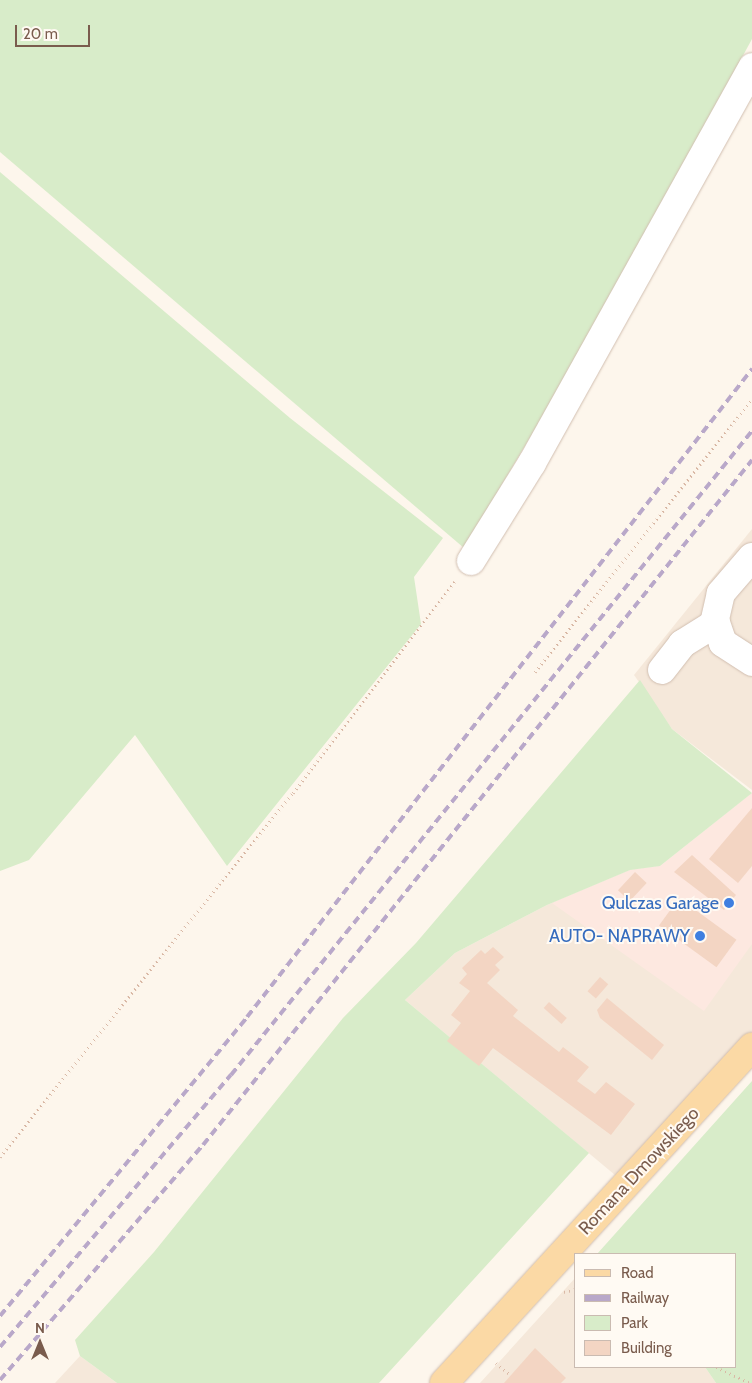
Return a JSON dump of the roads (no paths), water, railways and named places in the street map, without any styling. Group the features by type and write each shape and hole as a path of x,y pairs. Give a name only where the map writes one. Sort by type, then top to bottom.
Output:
{"main road":[{"name":"Romana Dmowskiego","path":"444,1383 752,1047"}],"street":[{"path":"471,561 532,463 752,66"},
{"path":"752,557 721,593 716,623 723,643 752,662"},
{"path":"662,670 682,644 716,623"}],"railway":[{"path":"0,1316 247,1017 752,369"},
{"path":"0,1347 231,1075 752,431"},
{"path":"0,1380 203,1145 752,460"}],"place":[{"name":"Qulczas Garage","path":"729,903"},
{"name":"AUTO- NAPRAWY","path":"700,936"}]}
